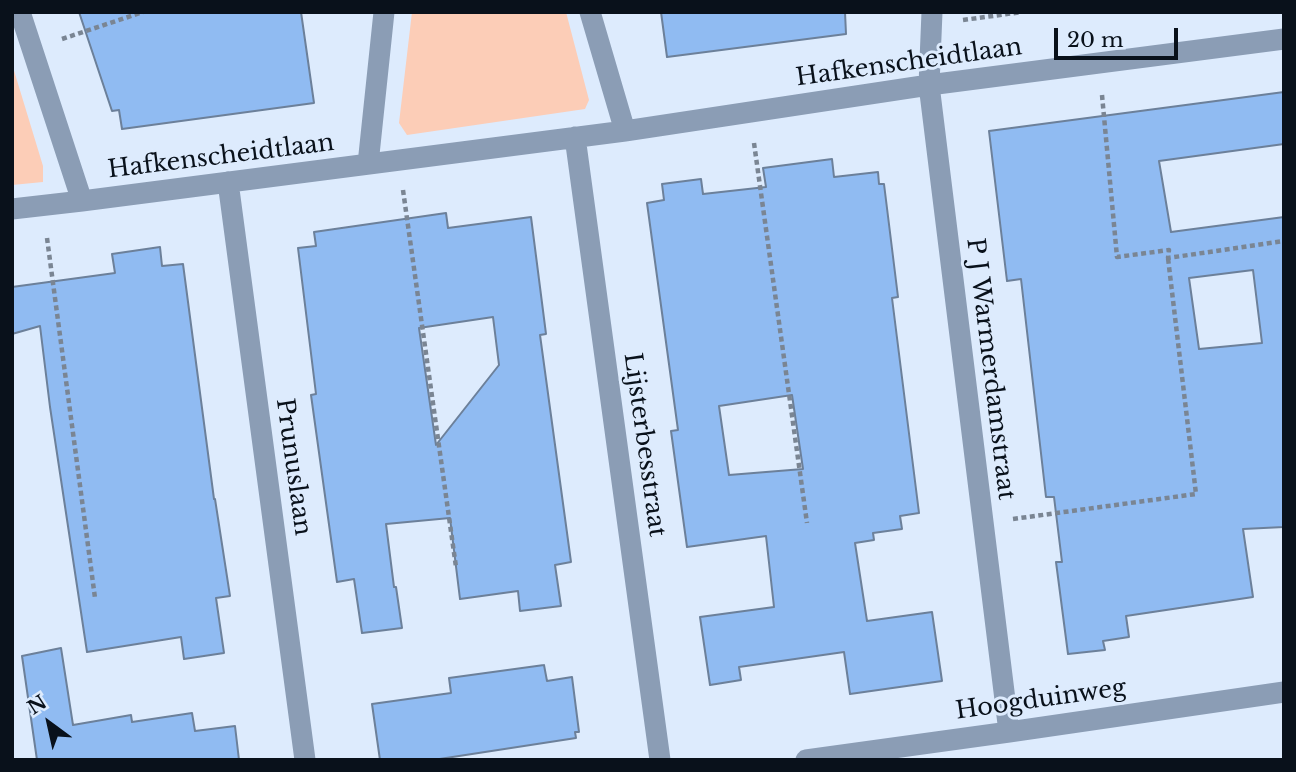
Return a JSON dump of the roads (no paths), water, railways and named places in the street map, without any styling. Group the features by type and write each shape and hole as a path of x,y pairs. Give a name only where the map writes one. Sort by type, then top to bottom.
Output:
{"street":[{"name":"Hafkenscheidtlaan","path":"20,12 82,201"},
{"name":"Hafkenscheidtlaan","path":"368,164 384,12"},
{"path":"590,12 625,131"},
{"name":"P J Warmerdamstraat","path":"931,18 929,85 1009,732"},
{"name":"Hafkenscheidtlaan","path":"12,209 625,131 929,85 1284,39"},
{"name":"Lijsterbesstraat","path":"575,137 660,760"},
{"name":"Prunuslaan","path":"228,182 305,760"},
{"name":"Hoogduinweg","path":"806,760 1284,692"}]}
